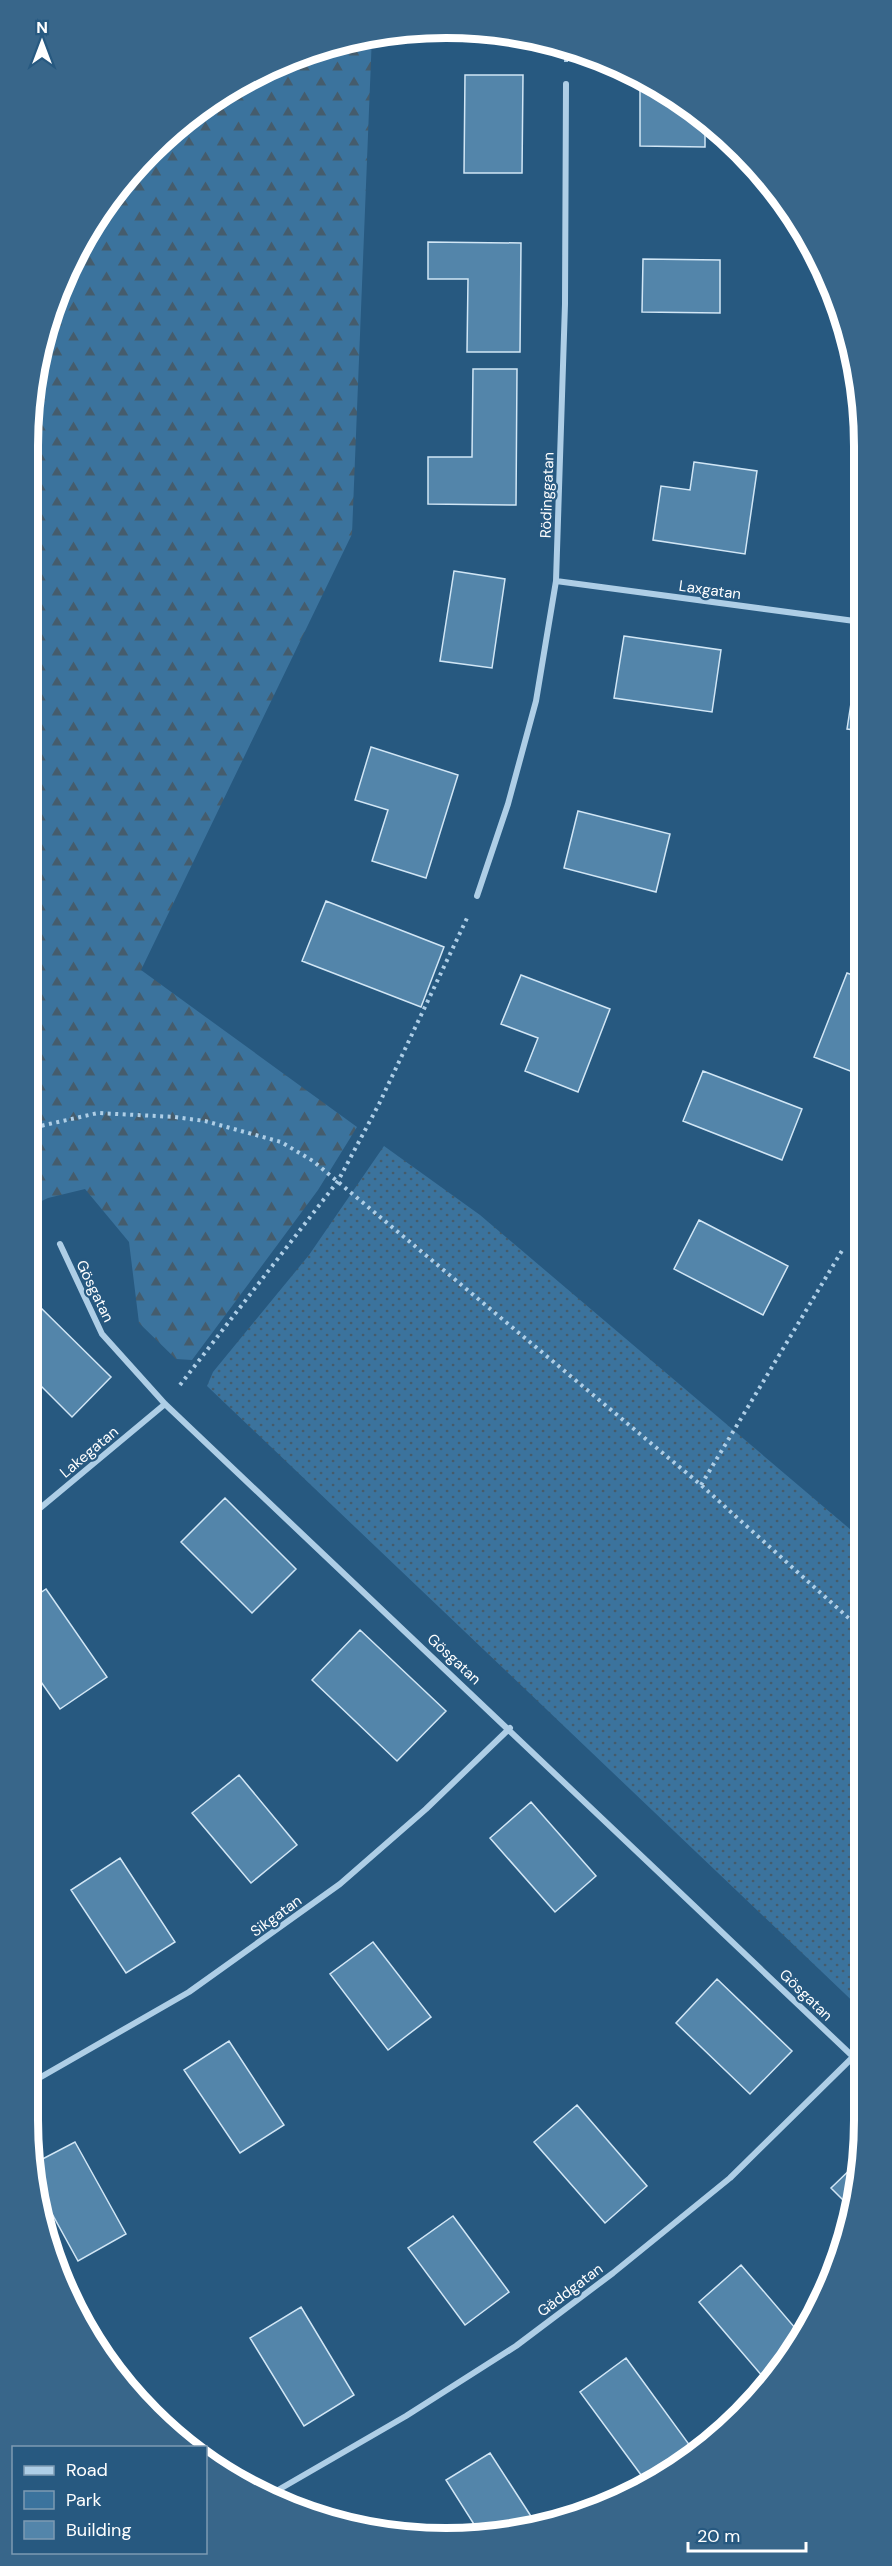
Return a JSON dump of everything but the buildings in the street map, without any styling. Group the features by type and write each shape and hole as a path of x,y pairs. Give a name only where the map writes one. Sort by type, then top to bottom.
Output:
{"street":[{"name":"Rödinggatan","path":"477,896 508,804 536,701 556,581 565,304 566,84"},
{"name":"Laxgatan","path":"556,581 854,621"},
{"name":"Gösgatan","path":"60,1244 102,1334 165,1404 510,1728 853,2057"},
{"name":"Lakegatan","path":"38,1510 165,1404"},
{"name":"Sikgatan","path":"38,2079 189,1992 340,1884 426,1809 510,1728"},
{"name":"Gäddgatan","path":"277,2491 406,2416 516,2346 613,2273 730,2178 853,2057"}],"path":[{"path":"165,1404 338,1181 379,1104 477,896"},
{"path":"38,1126 98,1113 205,1121 281,1142 313,1161 701,1485 854,1623"},
{"path":"701,1485 854,1232"}],"green space":[{"path":"372,44 352,534 141,970 357,1127 318,1190 192,1360 176,1359 139,1323 129,1242 85,1189 38,1203 38,419 51,340 69,290 92,242 122,197 157,157 197,122 242,92 315,59"},
{"path":"384,1146 480,1215 854,1533 854,2003 207,1386 213,1372 309,1255"}]}
